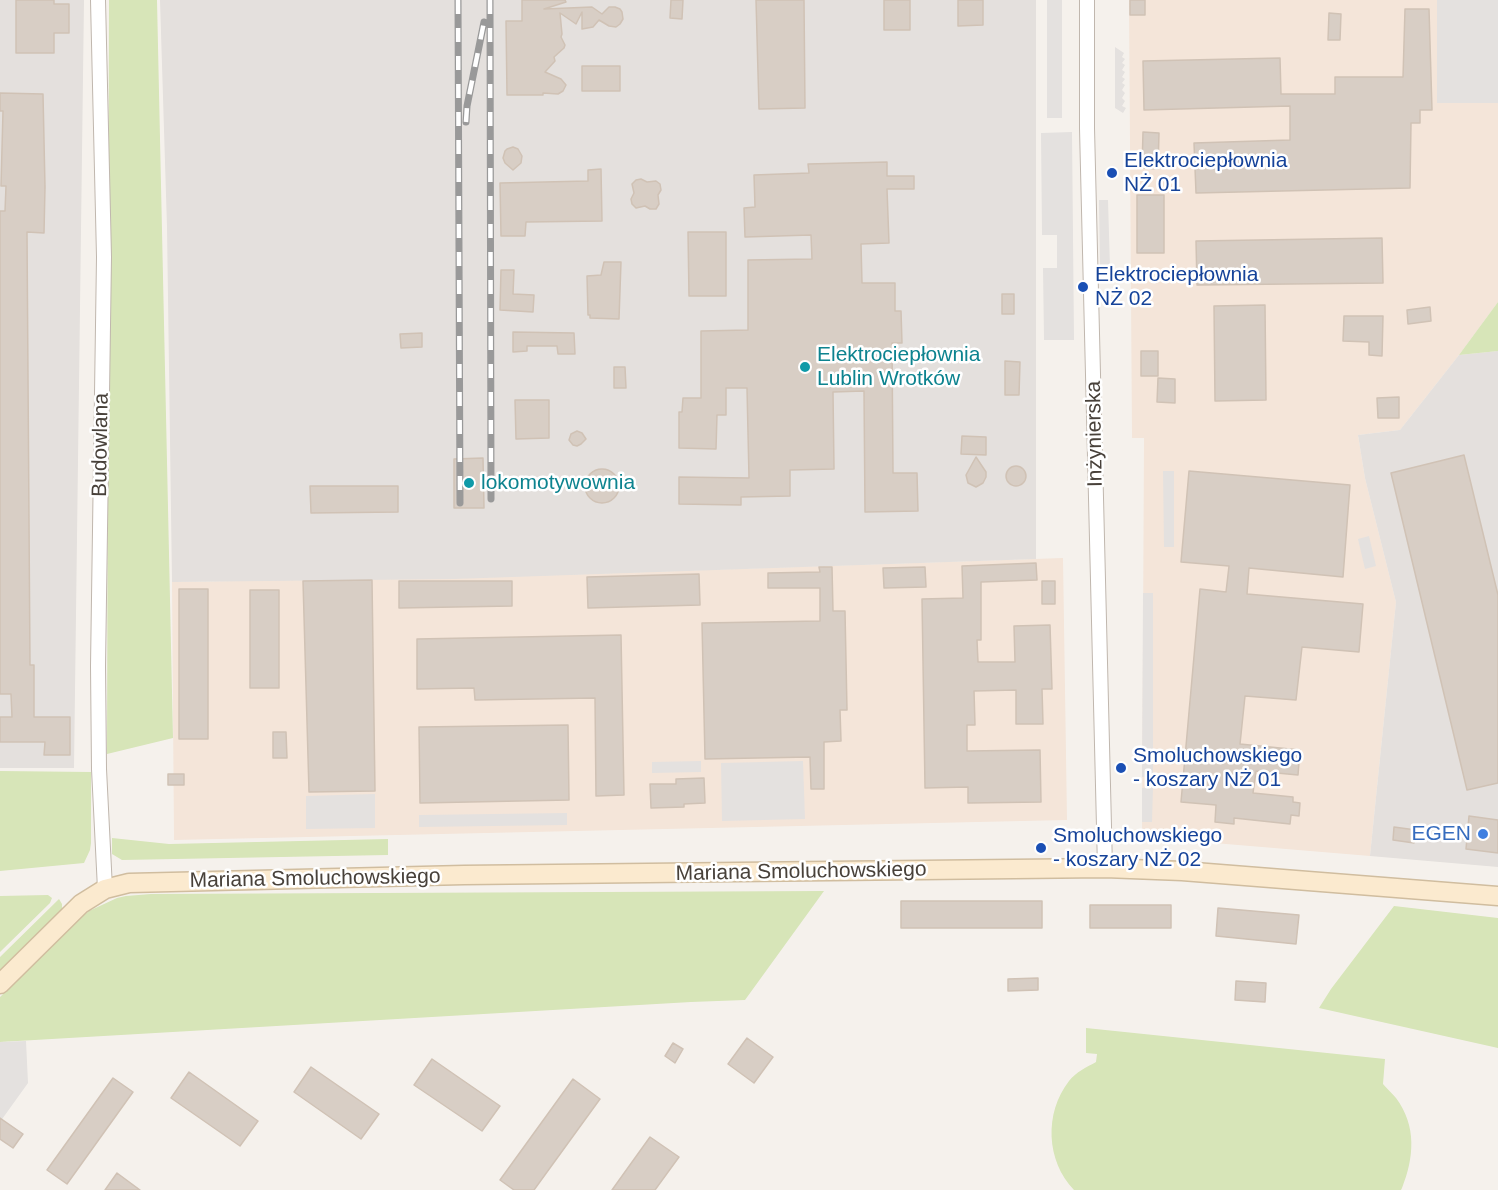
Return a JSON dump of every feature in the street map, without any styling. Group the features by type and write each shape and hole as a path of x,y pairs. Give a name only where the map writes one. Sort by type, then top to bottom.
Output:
{"street":[{"name":"Budowlana","path":"98,0 104,257 98,666 99,769 105,889"},
{"name":"Inżynierska","path":"1087,0 1087,137 1105,868"},
{"name":"Mariana Smoluchowskiego","path":"105,889 129,883 442,876 1105,868 1193,872 1498,896"},
{"path":"0,984 81,904 105,889"}],"shaded area":[{"path":"0,0 84,0 74,768 0,768"},
{"name":"Elektrociepłownia Lublin Wrotków","path":"160,0 1036,0 1036,559 454,579 172,582 167,227"},
{"path":"1047,0 1062,0 1062,118 1047,118"},
{"path":"1129,0 1498,0 1498,302 1400,430 1358,435 1365,478 1396,602 1370,856 1142,837 1144,438 1132,438"},
{"path":"1437,0 1498,0 1498,103 1437,103"},
{"path":"1115,47 1124,53 1122,57 1125,59 1122,63 1125,65 1122,77 1125,79 1122,83 1125,85 1122,90 1125,93 1122,98 1125,101 1122,106 1126,108 1123,113 1115,108"},
{"path":"1072,132 1074,340 1044,340 1043,268 1057,268 1057,235 1042,235 1041,133"},
{"path":"1099,200 1108,200 1110,268 1100,268"},
{"path":"1498,351 1498,867 1370,856 1396,602 1365,478 1358,435 1400,430 1459,355"},
{"path":"1163,471 1174,471 1174,547 1164,547"},
{"path":"1369,536 1376,566 1365,569 1358,539"},
{"path":"1063,558 1067,820 174,840 172,582 497,577"},
{"path":"1143,593 1153,593 1153,777 1142,777"},
{"path":"701,761 701,772 652,773 652,762"},
{"path":"803,761 805,819 722,821 721,763"},
{"path":"1142,788 1153,788 1152,822 1142,822"},
{"path":"375,794 375,828 306,829 306,796"},
{"path":"567,813 567,825 419,827 419,815"},
{"path":"26,1041 28,1083 0,1122 0,1042"}],"green space":[{"path":"109,0 157,0 173,738 107,754"},
{"path":"1498,302 1498,351 1459,355"},
{"path":"0,771 91,772 91,843 84,863 0,871"},
{"path":"112,838 169,844 388,839 388,855 122,860 112,854"},
{"path":"824,891 745,1000 0,1042 0,997 79,919 89,911 126,896 151,894"},
{"path":"48,895 52,898 50,903 0,952 0,896"},
{"path":"59,899 62,912 0,974 0,957"},
{"path":"1394,906 1498,918 1498,1048 1319,1008"},
{"path":"1086,1028 1385,1059 1383,1084 1403,1109 1410,1131 1411,1154 1401,1190 1074,1190 1058,1165 1052,1137 1052,1122 1055,1107 1069,1081 1078,1072 1096,1062 1097,1054 1086,1053"}],"building":[{"path":"16,0 54,0 54,4 69,4 69,33 54,33 54,53 16,53"},
{"path":"522,0 565,0 566,2 544,9 592,7 602,14 609,7 615,7 622,12 623,19 616,27 599,20 593,27 582,29 582,12 576,24 560,13 561,37 565,45 545,72 561,79 566,85 563,91 558,94 507,95 506,21 522,21"},
{"path":"671,0 683,0 682,19 670,18"},
{"path":"756,0 804,0 805,108 759,109"},
{"path":"884,0 910,0 910,30 884,30"},
{"path":"958,0 983,0 983,25 958,26"},
{"path":"1130,0 1145,0 1145,15 1130,15"},
{"path":"1405,9 1429,9 1432,110 1420,110 1420,123 1411,123 1410,188 1196,193 1194,143 1290,140 1290,106 1144,110 1143,61 1280,58 1281,94 1335,94 1335,77 1403,77"},
{"path":"1329,13 1341,14 1340,40 1328,40"},
{"path":"582,66 620,66 620,91 582,91"},
{"path":"0,93 43,94 44,233 27,232 30,665 34,665 34,717 70,717 70,755 44,755 45,742 0,742 0,717 12,717 11,694 0,694 0,211 5,211 6,186 1,186 3,111 0,111"},
{"path":"1143,132 1159,133 1158,169 1142,168"},
{"path":"513,147 518,149 522,156 521,163 513,170 503,158 505,151"},
{"path":"887,162 887,176 914,176 914,189 887,189 889,243 861,244 862,283 895,283 895,311 901,311 902,343 892,343 893,473 917,473 918,511 865,512 864,391 833,392 834,469 790,470 790,496 741,497 741,505 679,504 679,477 749,478 747,388 726,388 726,415 717,415 716,449 679,448 679,412 682,412 683,398 701,398 701,331 748,330 748,260 812,259 811,235 745,237 744,208 755,207 754,175 809,173 808,164"},
{"path":"601,169 602,221 526,222 525,236 501,236 500,183 588,181 588,170"},
{"path":"641,179 647,182 656,181 660,184 659,204 656,209 645,206 636,208 632,204 631,199 634,193 632,184"},
{"path":"1137,195 1164,195 1164,253 1137,253"},
{"path":"688,232 726,232 726,296 689,296"},
{"path":"1382,238 1383,283 1197,285 1196,241"},
{"path":"604,262 621,262 619,319 590,318 588,315 587,276 601,275"},
{"path":"501,270 514,270 513,294 534,295 533,312 500,310"},
{"path":"1002,294 1014,294 1014,314 1002,314"},
{"path":"1265,305 1266,400 1215,401 1214,306"},
{"path":"1430,307 1431,321 1408,324 1407,310"},
{"path":"1344,316 1383,316 1382,356 1369,355 1369,342 1343,341"},
{"path":"513,332 574,333 575,354 558,354 557,346 527,346 527,351 513,352"},
{"path":"422,333 422,347 401,348 400,334"},
{"path":"1141,351 1158,351 1158,376 1141,376"},
{"path":"1005,361 1020,362 1019,395 1005,395"},
{"path":"614,367 625,367 626,388 614,388"},
{"path":"1158,378 1175,379 1175,403 1157,402"},
{"path":"1399,397 1399,418 1378,418 1377,398"},
{"path":"515,400 549,400 549,438 516,439"},
{"path":"577,431 582,433 586,439 577,446 569,440 571,434"},
{"path":"962,436 986,437 986,455 961,454"},
{"path":"1464,455 1498,595 1498,783 1467,790 1391,473"},
{"path":"976,457 986,472 986,477 983,483 976,487 968,483 966,475"},
{"name":"lokomotywownia","path":"483,458 484,508 454,508 454,459"},
{"path":"1016,466 1023,469 1026,476 1023,483 1016,486 1009,483 1006,476 1009,469"},
{"path":"602,469 614,474 619,486 614,498 602,503 590,498 585,486 590,474"},
{"path":"1189,471 1350,485 1343,577 1249,568 1247,594 1363,604 1359,652 1302,647 1296,700 1245,696 1240,744 1300,750 1298,775 1256,771 1253,793 1293,797 1293,802 1300,803 1299,816 1291,815 1290,824 1234,818 1234,824 1215,822 1216,805 1181,802 1200,589 1226,592 1229,566 1181,562"},
{"path":"310,486 398,486 398,512 311,513"},
{"path":"1036,563 1037,580 981,582 981,640 977,640 978,662 1015,662 1014,626 1050,625 1052,689 1042,689 1043,724 1016,724 1016,690 974,691 975,725 967,725 967,751 1040,750 1041,802 968,803 968,787 925,788 922,599 963,598 962,566"},
{"path":"819,567 832,567 833,611 845,611 847,710 840,710 841,741 824,742 824,789 811,789 810,757 705,759 702,623 820,621 820,588 768,588 768,573 820,572"},
{"path":"925,567 926,587 884,588 883,568"},
{"path":"699,574 700,605 588,608 587,577"},
{"path":"372,580 375,791 309,792 303,581"},
{"path":"399,581 512,581 512,606 399,608"},
{"path":"1042,581 1055,581 1055,604 1042,604"},
{"path":"179,589 208,589 208,739 179,739"},
{"path":"250,590 279,590 279,688 250,688"},
{"path":"621,635 624,795 596,796 595,698 475,700 474,688 417,689 417,639"},
{"path":"568,725 569,800 420,803 419,727"},
{"path":"273,732 286,732 287,758 273,758"},
{"path":"168,774 184,774 184,785 168,785"},
{"path":"704,778 705,803 684,804 684,807 651,808 650,784 676,784 676,779"},
{"name":"EGEN","path":"1469,816 1498,820 1498,853 1466,849"},
{"path":"1394,827 1416,830 1414,843 1393,840"},
{"path":"901,901 1042,901 1042,928 901,928"},
{"path":"1090,905 1171,905 1171,928 1090,928"},
{"path":"1218,908 1299,915 1296,944 1216,936"},
{"path":"1038,978 1038,990 1008,991 1008,979"},
{"path":"1236,981 1266,983 1265,1002 1235,1000"},
{"path":"747,1038 773,1057 754,1083 728,1064"},
{"path":"673,1043 683,1049 675,1063 665,1056"},
{"path":"432,1059 500,1106 482,1131 414,1085"},
{"path":"311,1067 379,1114 361,1139 294,1092"},
{"path":"189,1072 258,1121 240,1146 171,1098"},
{"path":"113,1078 133,1092 67,1184 47,1170"},
{"path":"573,1079 600,1099 534,1190 514,1190 500,1180"},
{"path":"0,1118 23,1134 13,1148 0,1139"},
{"path":"650,1137 679,1157 655,1190 612,1190"},
{"path":"117,1173 140,1190 105,1190"}],"railway":[{"path":"458,0 460,503"},
{"path":"490,0 491,499"},
{"path":"466,122 467,106 484,22"}],"place":[{"name":"Elektrociepłownia NŻ 01","path":"1112,173"},
{"name":"Elektrociepłownia NŻ 02","path":"1083,287"},
{"name":"Elektrociepłownia Lublin Wrotków","path":"805,367"},
{"name":"lokomotywownia","path":"469,483"},
{"name":"Smoluchowskiego - koszary NŻ 01","path":"1121,768"},
{"name":"EGEN","path":"1483,834"},
{"name":"Smoluchowskiego - koszary NŻ 02","path":"1041,848"}]}
